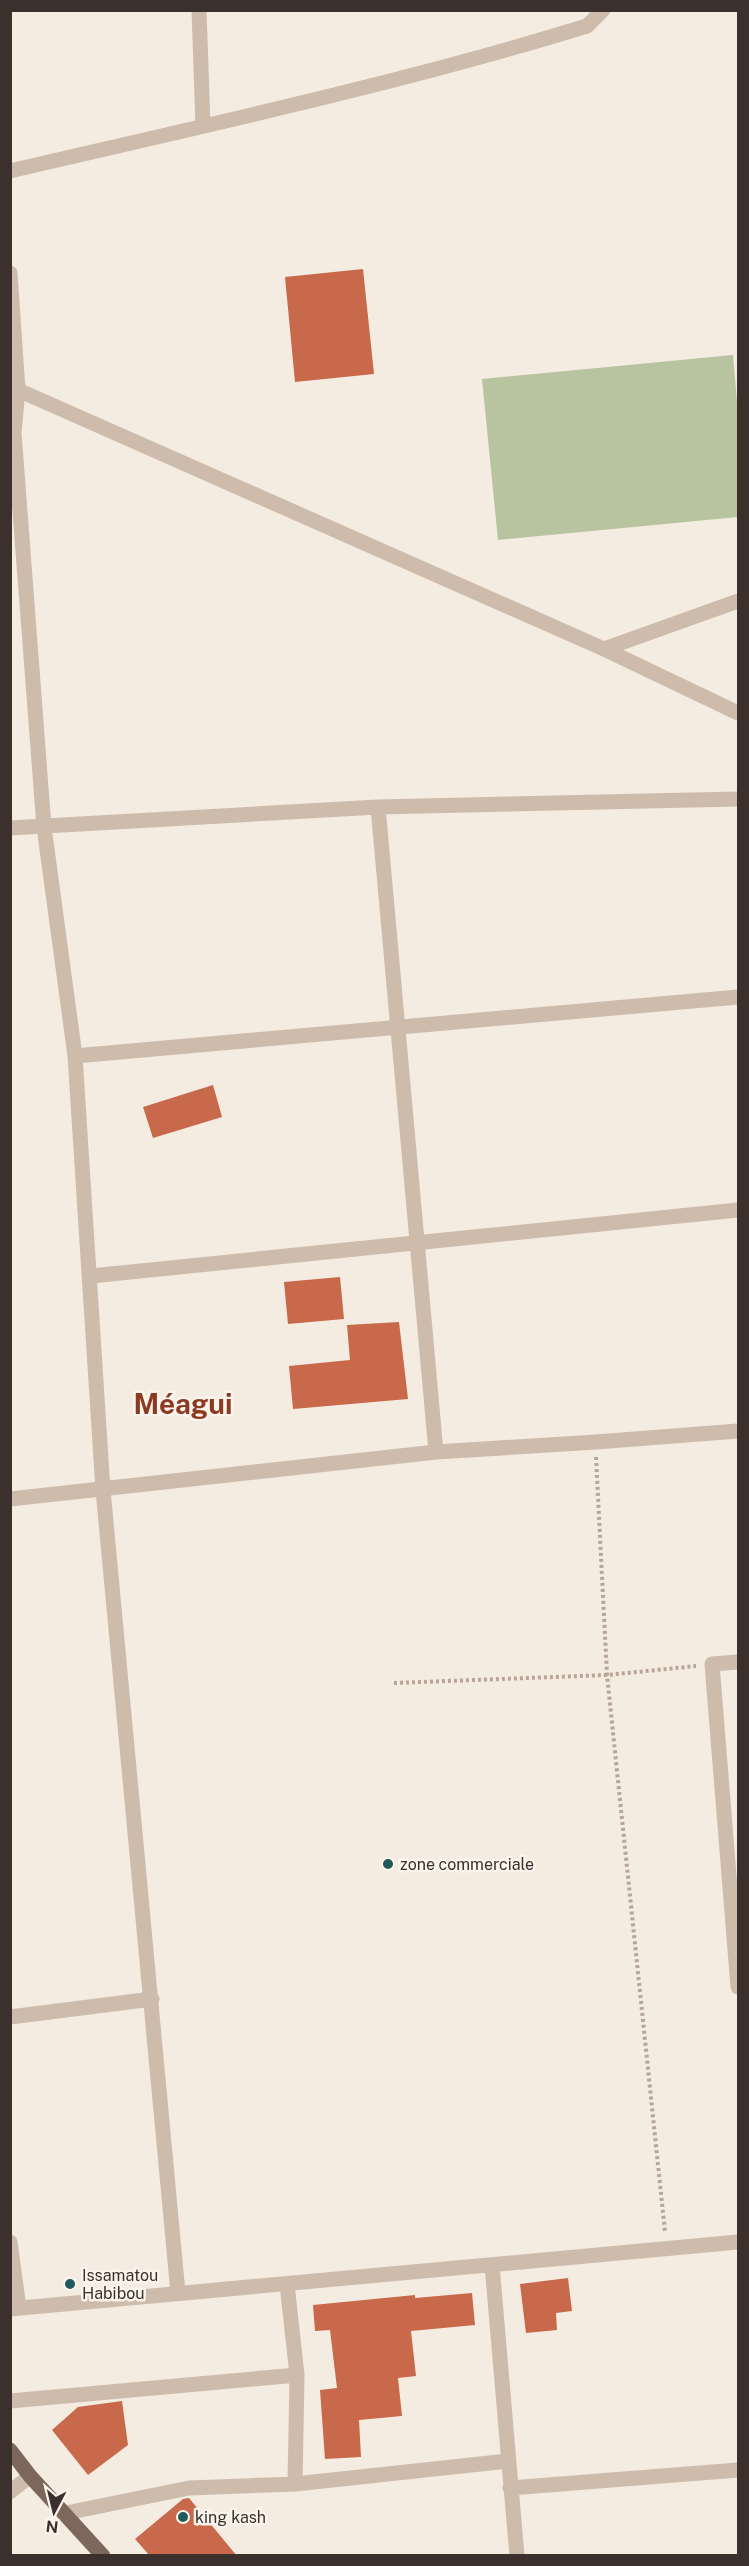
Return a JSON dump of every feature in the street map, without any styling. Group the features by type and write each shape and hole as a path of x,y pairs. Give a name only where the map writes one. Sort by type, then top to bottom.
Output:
{"main road":[{"path":"10,2450 30,2476 103,2556"}],"street":[{"path":"199,10 203,126"},
{"path":"10,171 347,93 587,26 603,10"},
{"path":"10,273 18,390 12,433 44,827 75,1056 91,1276 103,1490 178,2293"},
{"path":"18,390 604,649 738,713"},
{"path":"604,649 738,601"},
{"path":"10,828 378,807 738,799"},
{"path":"378,807 436,1452"},
{"path":"75,1056 738,998"},
{"path":"91,1276 738,1210"},
{"path":"10,1499 436,1452 738,1431"},
{"path":"738,1662 712,1664 738,1987"},
{"path":"10,2017 152,1999"},
{"path":"10,2242 15,2308 738,2242"},
{"path":"492,2265 517,2556"},
{"path":"287,2284 297,2375 296,2484"},
{"path":"10,2401 297,2375"},
{"path":"66,2513 189,2488 296,2484 508,2461"},
{"path":"510,2488 738,2470"},
{"path":"10,2492 30,2476"}],"path":[{"path":"596,1442 607,1675 666,2248"},
{"path":"394,1683 607,1675 712,1664"}],"green space":[{"path":"733,355 738,413 738,517 498,540 482,379"}],"building":[{"path":"363,269 374,374 295,382 285,277"},
{"path":"213,1085 222,1117 153,1138 143,1107"},
{"path":"340,1277 344,1319 288,1324 284,1282"},
{"path":"399,1322 408,1399 293,1409 289,1366 350,1360 347,1325"},
{"path":"568,2278 572,2311 556,2313 557,2330 526,2333 520,2284"},
{"path":"472,2293 475,2325 411,2331 416,2376 398,2378 402,2416 359,2420 361,2457 325,2459 320,2390 337,2388 330,2330 315,2331 313,2305 415,2295 415,2298"},
{"path":"122,2401 128,2445 88,2475 52,2430 78,2407"},
{"name":"king kash","path":"189,2498 237,2556 150,2556 135,2539 183,2499"}],"place":[{"name":"zone commerciale","path":"388,1864"},
{"name":"Issamatou Habibou","path":"70,2284"},
{"name":"king kash","path":"183,2517"}],"district":[{"name":"Méagui","path":"183,1404"}]}
